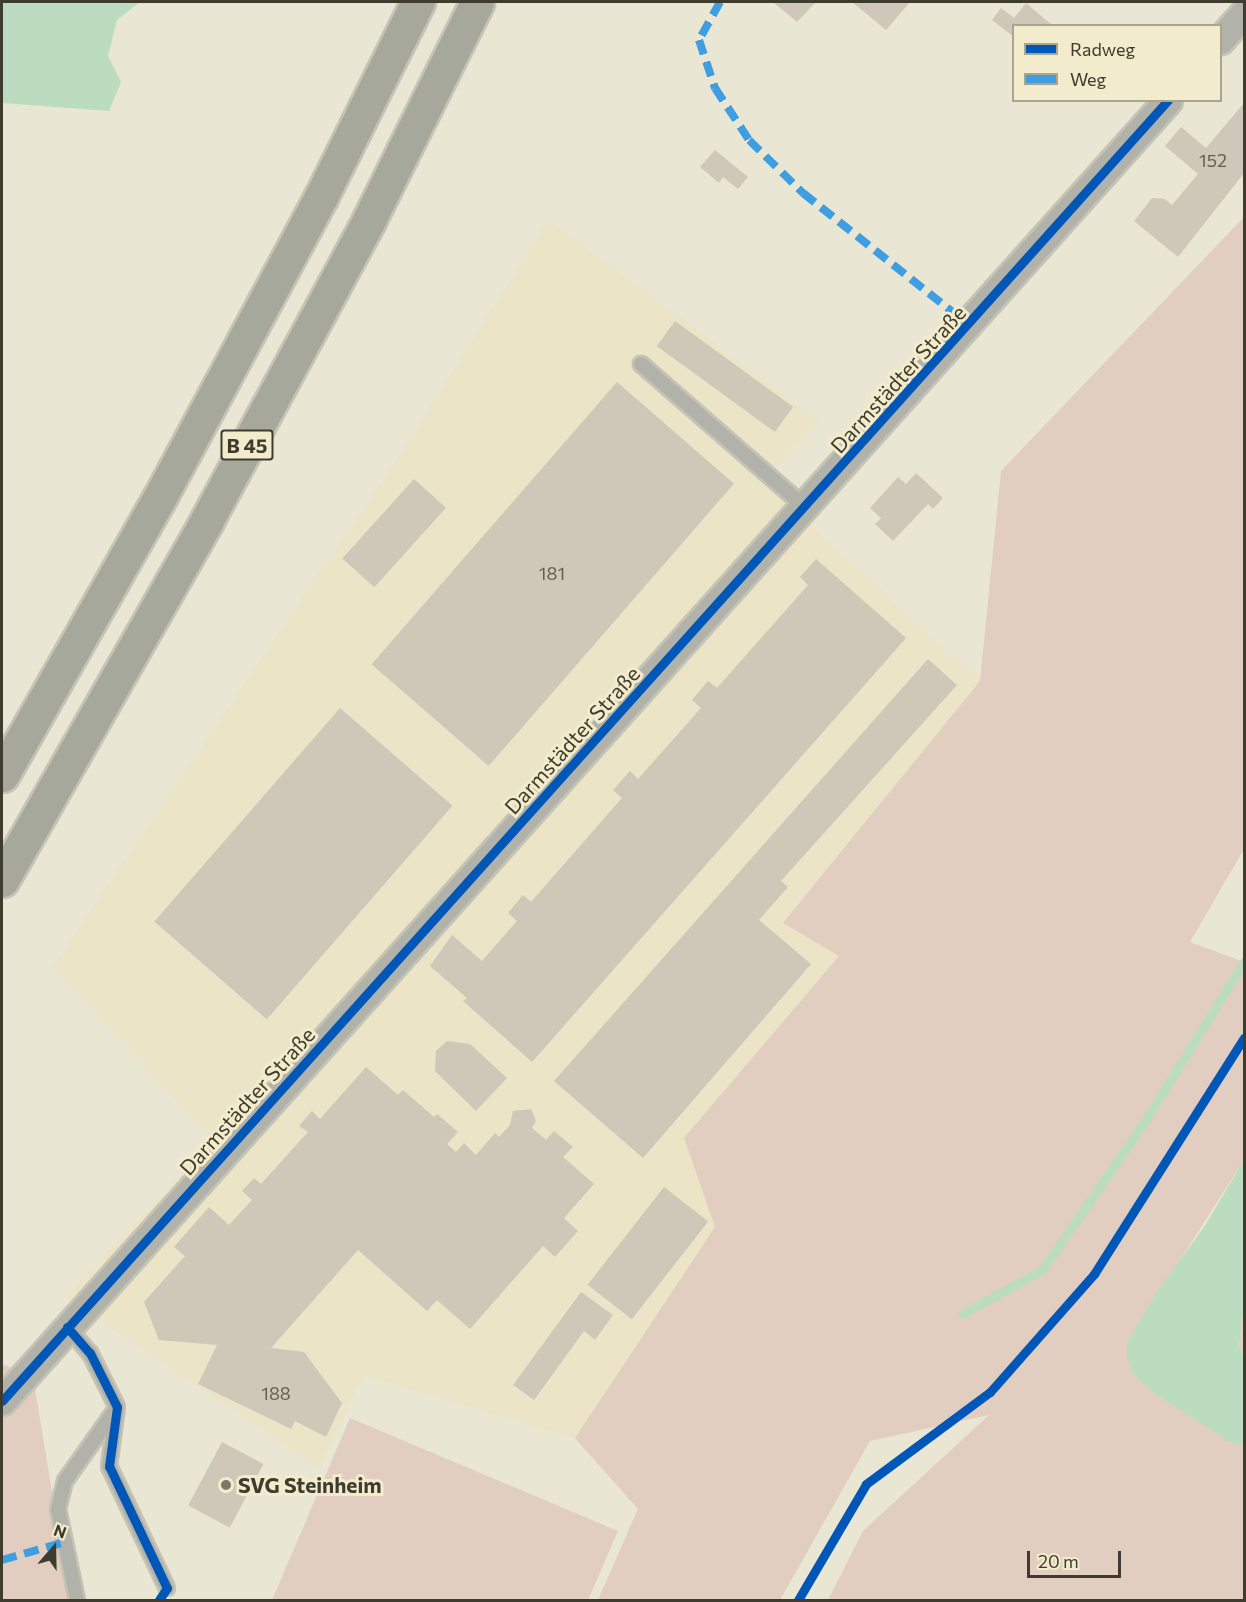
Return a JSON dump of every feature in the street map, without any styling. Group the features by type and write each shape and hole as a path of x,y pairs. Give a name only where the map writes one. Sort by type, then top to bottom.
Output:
{"highway":[{"name":"B 45","path":"2,775 159,499 321,197 418,2"},
{"name":"B 45","path":"2,880 207,520 369,220 477,2"}],"street":[{"path":"1222,39 1245,13"},
{"name":"Darmstädter Straße","path":"2,1401 806,508 1166,102"}],"lane":[{"path":"641,364 806,508"},
{"path":"67,1327 90,1353 117,1407 109,1467 167,1588"},
{"path":"77,1600 58,1509 65,1481 117,1407"}],"shaded area":[{"path":"2,2 140,2 117,20 108,56 121,82 109,111 2,103"},
{"path":"1244,217 1244,849 1190,942 1244,962 1244,1160 1127,1343 1230,1442 1244,1445 1244,1600 828,1600 863,1531 989,1415 870,1441 780,1600 598,1600 638,1509 575,1438 715,1227 684,1138 839,956 783,923 980,681 1001,471"},
{"path":"549,219 819,421 762,480 980,681 783,923 840,956 684,1138 715,1227 575,1438 363,1375 318,1468 65,1297 214,1140 52,967 402,451"},
{"path":"1244,1160 1244,1307 1239,1346 1244,1358 1244,1445 1230,1442 1152,1392 1133,1374 1127,1356 1127,1343 1158,1290 1204,1227"},
{"path":"1244,1307 1244,1358 1239,1346"},
{"path":"2,1364 33,1377 70,1600 2,1600"},
{"path":"350,1418 618,1531 588,1600 272,1600"}],"building":[{"path":"773,2 816,2 797,22"},
{"path":"852,2 910,2 886,30"},
{"path":"1026,3 1051,24 1012,24 1012,35 992,20 1001,8 1014,18"},
{"path":"1244,103 1244,173 1178,257 1134,221 1152,198 1165,199 1172,205 1198,174 1165,146 1181,127 1206,148"},
{"path":"715,150 748,177 738,189 723,177 719,183 700,167"},
{"path":"675,321 793,407 775,432 657,346"},
{"path":"617,382 734,484 489,766 372,664"},
{"path":"916,473 943,498 933,509 928,504 893,541 875,524 881,518 870,508 898,477 906,484"},
{"path":"414,479 446,508 374,587 342,559"},
{"path":"816,559 906,638 532,1062 463,1001 467,998 430,966 452,935 482,961 517,921 508,913 523,895 531,902 622,798 613,790 630,771 638,779 701,708 692,700 708,681 717,688 808,585 800,577"},
{"path":"928,659 957,685 781,881 788,887 759,920 811,964 643,1158 554,1081"},
{"path":"340,708 452,806 267,1019 154,922"},
{"path":"447,1041 470,1044 507,1078 476,1111 435,1071 436,1051"},
{"path":"366,1067 398,1095 403,1090 434,1117 437,1114 458,1132 447,1144 456,1152 464,1143 476,1155 495,1133 499,1137 510,1125 513,1111 531,1109 536,1121 532,1128 546,1140 554,1131 573,1147 563,1157 594,1184 564,1218 578,1231 555,1257 543,1246 470,1329 437,1300 427,1311 358,1250 271,1348 304,1352 342,1403 326,1437 295,1421 291,1429 198,1384 217,1345 159,1340 144,1302 185,1256 174,1247 209,1207 229,1225 252,1200 242,1191 254,1178 261,1184 308,1132 299,1126 312,1111 320,1119"},
{"path":"664,1187 708,1221 632,1319 588,1285"},
{"path":"581,1292 613,1315 595,1340 584,1331 534,1400 513,1385"},
{"name":"SVG Steinheim","path":"222,1442 263,1464 230,1528 188,1506"}],"waterway":[{"path":"962,1314 1042,1270 1143,1124 1244,962"}],"marked path":[{"path":"720,2 699,40 715,88 749,140 803,193 970,326"},
{"path":"2,1560 65,1542"}],"cycle path":[{"path":"2,1401 1166,102"},
{"path":"798,1600 866,1484 990,1392 1094,1274 1244,1038"},
{"path":"67,1327 90,1353 117,1407 109,1466 167,1588 159,1600"}],"place":[{"name":"SVG Steinheim","path":"226,1485"}]}
